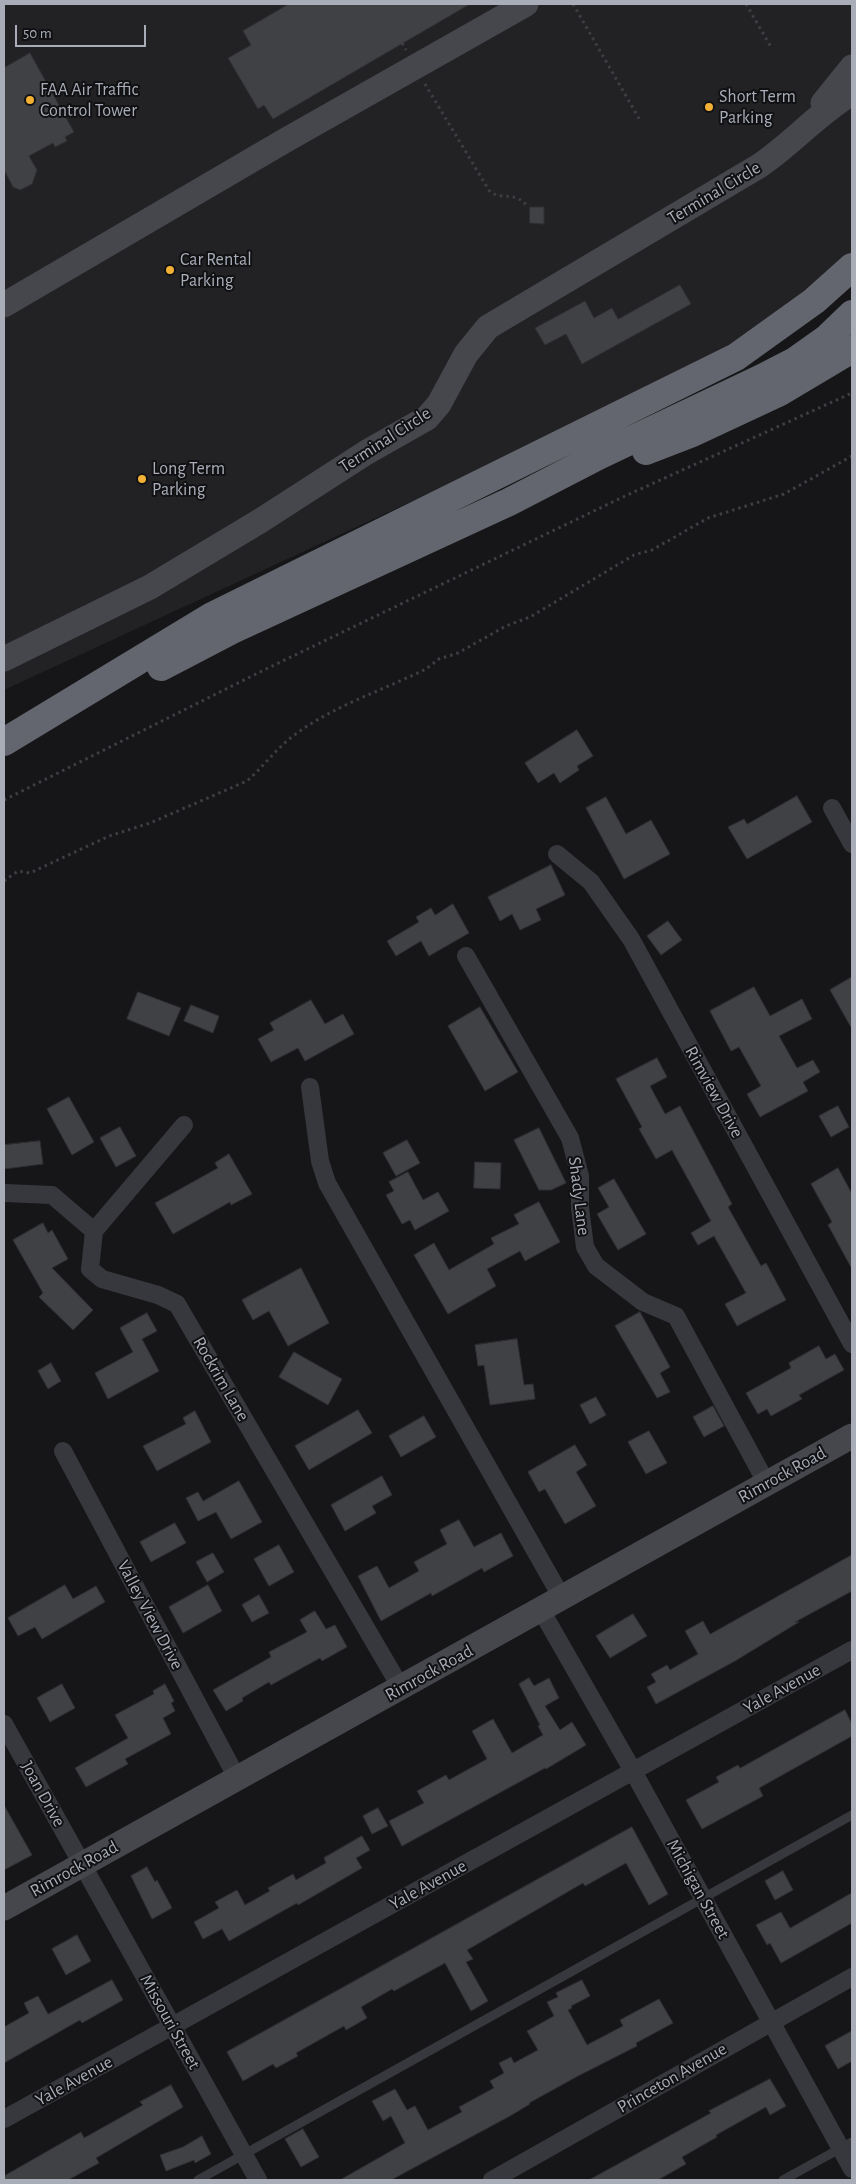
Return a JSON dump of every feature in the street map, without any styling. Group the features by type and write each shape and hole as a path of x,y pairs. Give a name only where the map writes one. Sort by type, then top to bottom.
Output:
{"highway":[{"path":"4,742 212,616 736,357 814,301 852,267"},
{"path":"4,751 232,630 509,502 600,455 795,361 826,339 852,314"},
{"path":"509,502 690,434 780,392 852,349"}],"street":[{"path":"4,305 415,66 526,4"},
{"name":"Terminal Circle","path":"804,130 852,67"},
{"name":"Terminal Circle","path":"4,659 150,587 260,521 367,452 427,418 439,404 466,354 488,327 759,166 779,153 832,106 852,93"},
{"path":"832,808 852,844"},
{"name":"Rimview Drive","path":"557,854 591,882 631,939 852,1344"},
{"name":"Shady Lane","path":"466,956 570,1138 580,1176 580,1208 585,1247 596,1266 643,1302 676,1316 767,1484"},
{"name":"Michigan Street","path":"310,1087 320,1161 327,1182 551,1604 633,1771 770,2022 846,2145 852,2169"},
{"path":"4,1193 52,1195 94,1231 184,1124"},
{"name":"Rockrim Lane","path":"94,1231 90,1269 102,1279 158,1295 177,1304 401,1688"},
{"name":"Rimrock Road","path":"4,1908 852,1436"},
{"name":"Valley View Drive","path":"63,1451 237,1778"},
{"name":"Yale Avenue","path":"4,2119 852,1650"},
{"name":"Joan Drive","path":"4,1724 82,1865"},
{"name":"Missouri Street","path":"82,1865 258,2180"},
{"name":"Princeton Avenue","path":"492,2180 852,1977"}],"lane":[{"path":"198,2180 852,1815"},
{"path":"783,2180 846,2145"}],"path":[{"path":"573,4 641,122"},
{"path":"746,4 771,47"},
{"path":"402,43 490,192 495,195 515,196 528,207"},
{"path":"4,800 266,669 622,496 852,393"},
{"path":"4,881 18,871 30,873 109,836 150,823 247,781 257,772 268,757 294,735 327,716 426,669 439,659 458,652 506,626 530,617 634,555 652,550 708,518 784,494 852,456"}],"shaded area":[{"path":"4,4 852,4 852,257 771,322 655,389 4,690"}],"building":[{"path":"289,4 470,4 273,119 264,105 258,109 228,58 251,45 243,31"},
{"name":"FAA Air Traffic Control Tower","path":"30,53 74,132 65,137 67,141 55,147 53,143 29,156 37,170 32,184 20,190 13,187 4,170 4,68"},
{"path":"530,207 544,207 544,224 530,223"},
{"path":"680,285 691,304 582,364 566,334 545,345 535,328 585,301 594,318 612,308 618,319"},
{"path":"577,730 593,756 577,766 579,770 560,783 554,773 538,783 525,763"},
{"path":"797,796 812,822 747,859 728,827 744,819 747,824"},
{"path":"606,797 626,834 651,820 670,854 624,879 586,808"},
{"path":"551,865 565,895 536,909 541,920 520,930 512,914 500,921 488,897"},
{"path":"453,904 469,933 429,956 421,941 396,956 387,941 419,922 416,917 431,908 435,915"},
{"path":"668,921 682,940 661,955 647,936"},
{"path":"852,977 852,1029 830,990"},
{"path":"754,987 770,1016 802,999 812,1019 779,1036 797,1068 813,1060 820,1072 803,1082 808,1091 760,1117 747,1094 761,1086 739,1047 731,1051 710,1011"},
{"path":"138,992 181,1008 169,1036 127,1019"},
{"path":"311,1000 325,1024 343,1014 354,1034 305,1061 298,1048 271,1062 258,1039 274,1030 270,1023"},
{"path":"191,1005 219,1016 213,1033 184,1021"},
{"path":"480,1007 518,1072 485,1091 448,1026"},
{"path":"657,1058 667,1077 650,1086 665,1114 680,1106 732,1204 728,1207 761,1266 766,1263 786,1300 737,1326 725,1304 746,1293 714,1236 698,1245 691,1233 711,1221 672,1150 656,1159 639,1129 642,1127 616,1079"},
{"path":"69,1097 94,1142 72,1155 47,1109"},
{"path":"838,1106 849,1127 831,1137 819,1116"},
{"path":"120,1127 136,1156 116,1167 100,1138"},
{"path":"539,1128 566,1183 551,1190 539,1190 514,1140"},
{"path":"407,1140 420,1163 396,1176 383,1153"},
{"path":"40,1141 43,1164 4,1169 4,1145"},
{"path":"229,1154 252,1194 231,1205 230,1202 173,1234 155,1203 218,1168 215,1163"},
{"path":"475,1162 501,1163 500,1189 474,1188"},
{"path":"838,1168 852,1194 852,1269 828,1225 832,1222 811,1184"},
{"path":"408,1172 423,1200 438,1192 449,1211 415,1230 410,1220 402,1224 386,1195 394,1191 389,1182"},
{"path":"614,1179 646,1234 618,1250 597,1214 609,1207 598,1188"},
{"path":"539,1202 560,1242 525,1261 520,1251 487,1269 496,1286 448,1314 414,1255 434,1243 449,1270 494,1244 491,1238 519,1224 514,1215"},
{"path":"43,1223 48,1233 52,1230 68,1259 52,1268 93,1310 73,1330 39,1297 43,1293 13,1240"},
{"path":"301,1268 329,1323 288,1346 269,1311 253,1320 242,1300"},
{"path":"640,1312 670,1367 660,1373 670,1392 657,1398 615,1326"},
{"path":"147,1313 157,1331 142,1339 159,1371 108,1399 95,1373 133,1352 120,1328"},
{"path":"517,1339 524,1385 533,1384 535,1399 490,1405 484,1365 478,1366 475,1345"},
{"path":"819,1346 826,1359 835,1354 844,1370 799,1395 802,1399 771,1416 767,1409 758,1414 746,1393 791,1368 789,1363"},
{"path":"294,1352 342,1379 328,1405 279,1377"},
{"path":"51,1363 61,1381 48,1389 38,1371"},
{"path":"596,1397 606,1415 590,1424 580,1405"},
{"path":"713,1406 724,1426 704,1437 693,1417"},
{"path":"358,1410 372,1433 309,1470 295,1446"},
{"path":"195,1411 211,1442 157,1471 143,1446 186,1424 183,1418"},
{"path":"424,1416 436,1437 401,1457 389,1436"},
{"path":"649,1431 667,1463 646,1474 628,1442"},
{"path":"575,1445 587,1465 576,1472 596,1506 565,1524 545,1489 539,1492 528,1472"},
{"path":"382,1476 392,1495 372,1506 376,1513 345,1531 331,1505"},
{"path":"239,1481 262,1522 231,1539 216,1512 198,1521 186,1498 198,1492 203,1501"},
{"path":"459,1520 474,1547 501,1533 513,1556 484,1572 482,1568 432,1596 431,1593 381,1621 358,1576 377,1566 389,1588 419,1571 414,1562 447,1544 440,1530"},
{"path":"175,1523 186,1543 151,1562 140,1542"},
{"path":"279,1545 294,1572 269,1586 254,1559"},
{"path":"213,1553 224,1572 207,1582 196,1562"},
{"path":"852,1555 852,1591 795,1622 799,1622 735,1661 656,1704 647,1687 656,1682 651,1674 667,1665 670,1670 698,1654 685,1631 703,1621 710,1634"},
{"path":"65,1585 73,1599 96,1586 105,1602 42,1639 35,1627 18,1636 8,1618"},
{"path":"208,1585 222,1611 183,1633 169,1607"},
{"path":"259,1595 269,1613 252,1622 242,1605"},
{"path":"315,1611 326,1629 335,1625 347,1647 322,1661 320,1658 271,1685 269,1682 242,1698 243,1701 226,1711 213,1690 271,1657 269,1652 307,1632 300,1620"},
{"path":"633,1614 647,1636 610,1658 596,1636"},
{"path":"529,1678 534,1686 549,1678 559,1698 545,1706 560,1730 572,1722 586,1745 546,1769 402,1846 389,1821 424,1803 417,1791 446,1775 449,1780 487,1759 472,1731 493,1719 512,1753 543,1735 538,1726 540,1725 519,1684"},
{"path":"62,1684 75,1708 50,1722 37,1698"},
{"path":"165,1684 174,1701 171,1703 175,1711 163,1718 171,1734 125,1759 128,1764 86,1787 75,1768 128,1738 115,1715 154,1694 153,1691"},
{"path":"845,1710 852,1724 852,1736 759,1788 763,1796 702,1829 686,1800 719,1782 716,1777 738,1765 740,1768"},
{"path":"4,1805 32,1855 4,1870"},
{"path":"378,1808 388,1826 372,1834 363,1816"},
{"path":"632,1827 668,1894 649,1905 626,1863 585,1886 583,1883 467,1950 473,1959 466,1962 488,2001 471,2011 445,1963 394,1991 392,1989 361,2007 367,2018 346,2030 344,2026 296,2053 298,2056 276,2068 273,2064 243,2081 227,2052"},
{"path":"362,1836 370,1850 356,1858 362,1868 298,1905 297,1903 229,1941 222,1929 203,1939 194,1922 219,1908 215,1902 237,1890 245,1905 270,1891 268,1888 293,1874 296,1880 326,1863 324,1858"},
{"path":"147,1867 155,1882 157,1880 172,1908 152,1919 131,1876"},
{"path":"783,1871 793,1890 775,1900 765,1881"},
{"path":"852,1893 852,1923 781,1963 770,1943 767,1945 756,1925 781,1912 790,1928"},
{"path":"77,1935 91,1961 66,1975 52,1949"},
{"path":"112,1980 123,2000 82,2023 80,2020 4,2063 4,2027 29,2013 24,2003 38,1996 48,2014"},
{"path":"582,1980 590,1996 571,2006 572,2008 568,2010 587,2045 623,2026 620,2020 659,1999 673,2023 636,2043 637,2046 578,2076 529,2103 510,2116 391,2180 340,2180 405,2143 391,2116 383,2121 372,2101 395,2089 407,2110 415,2106 428,2130 462,2112 459,2107 494,2088 490,2081 504,2073 499,2063 511,2057 514,2063 538,2050 527,2031 554,2016 547,2002 558,1997 556,1993"},
{"path":"852,2031 852,2061 838,2069 825,2046"},
{"path":"770,2079 786,2106 770,2115 766,2107 716,2135 717,2137 682,2157 686,2164 658,2180 589,2180 711,2113 709,2111"},
{"path":"171,2085 183,2107 96,2158 99,2163 68,2180 4,2180 4,2176 81,2132 84,2138 143,2105 140,2102"},
{"path":"303,2129 319,2157 301,2167 285,2139"},
{"path":"202,2136 211,2154 195,2163 194,2160 166,2171 160,2155 183,2147"}],"place":[{"name":"FAA Air Traffic Control Tower","path":"30,100"},
{"name":"Short Term Parking","path":"709,107"},
{"name":"Car Rental Parking","path":"170,270"},
{"name":"Long Term Parking","path":"142,479"}]}
